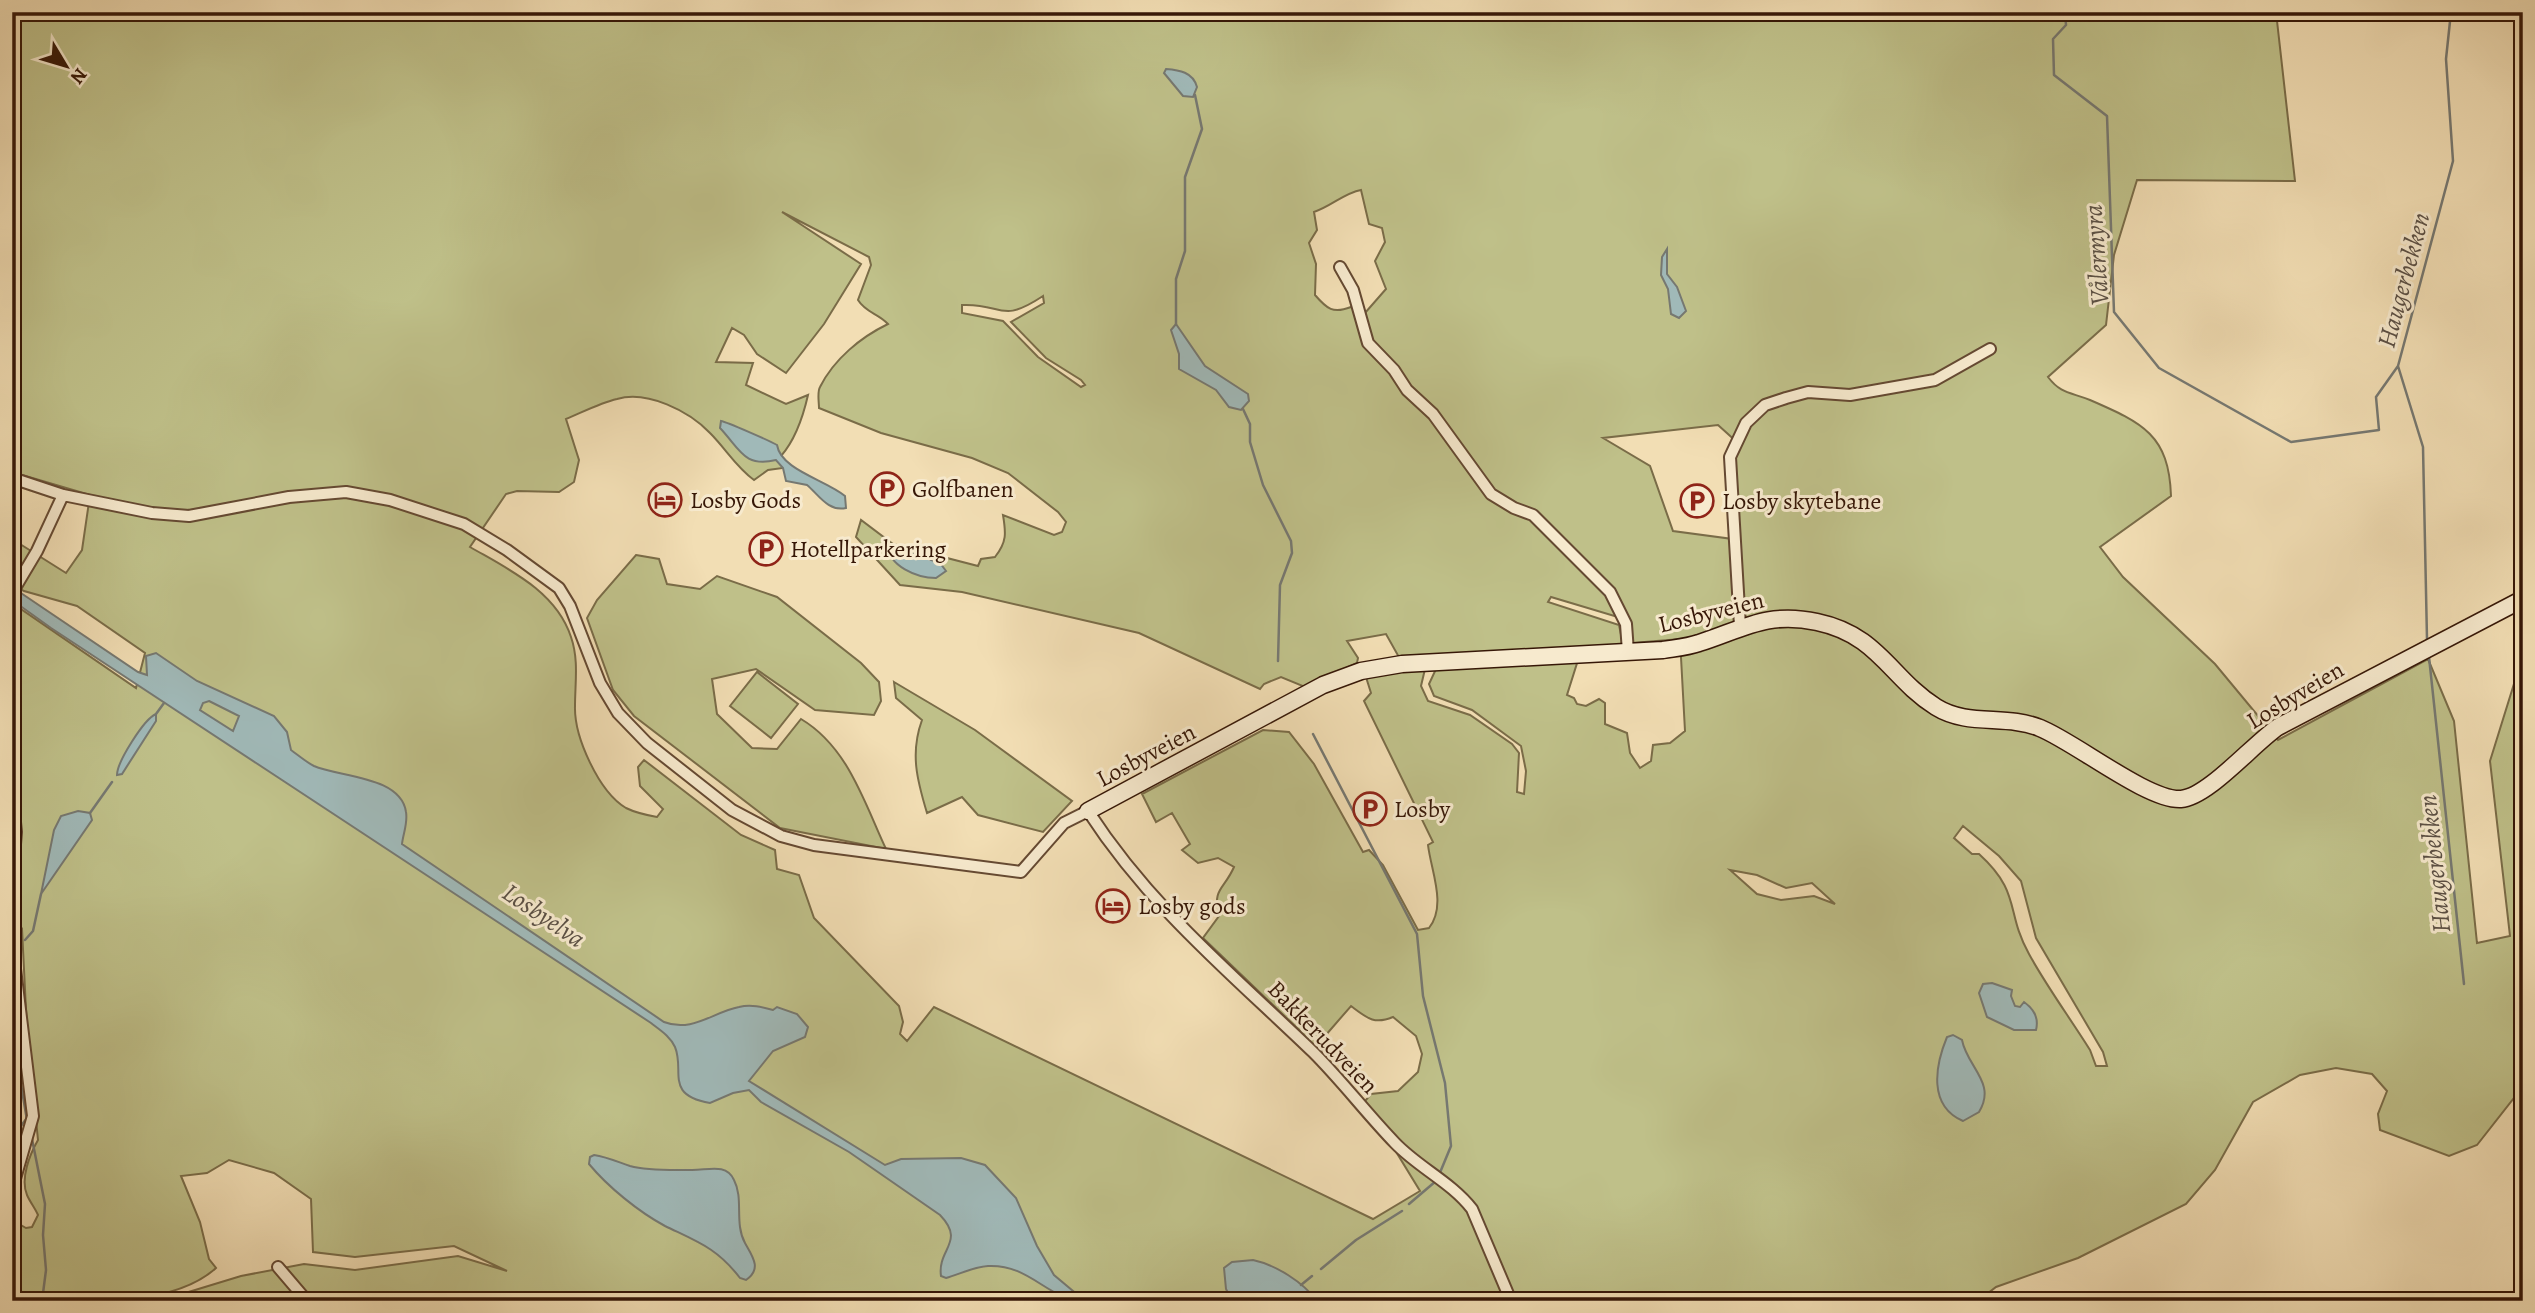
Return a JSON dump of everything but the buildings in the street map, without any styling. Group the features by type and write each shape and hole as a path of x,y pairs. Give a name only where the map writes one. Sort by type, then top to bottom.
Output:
{"main road":[{"name":"Losbyveien","path":"1088,811 1323,685 1361,671 1402,664 1628,652 1698,644 1740,626 1776,618 1817,621 1837,627 1873,647 1921,696 1938,708 1965,718 2010,720 2039,727 2157,794 2181,799 2195,796 2210,787 2256,743 2278,727 2523,599"}],"street":[{"path":"1340,267 1353,290 1368,343 1394,370 1407,390 1433,414 1491,494 1533,515 1610,592 1626,624 1628,652"},
{"path":"1740,626 1730,457 1746,423 1765,405 1786,397 1808,392 1850,395 1935,380 1990,349"},
{"path":"12,478 63,495 152,513 189,516 289,498 346,492 390,500 464,524 507,550 559,588 575,617 609,701 630,728 732,810 780,836 849,852 1021,872 1064,822 1088,811"},
{"path":"15,589 63,495"},
{"path":"12,793 16,832 12,881"},
{"name":"Bakkerudveien","path":"1088,811 1110,844 1165,912 1316,1055 1397,1146 1462,1197 1472,1209 1511,1301"},
{"path":"12,944 17,973 18,1015 33,1116 12,1189"},
{"path":"278,1267 307,1301"}],"green space":[{"path":"12,12 2276,12 2295,181 2137,180 2114,255 2106,325 2048,377 2062,390 2109,408 2138,424 2158,445 2165,458 2171,496 2100,547 2123,577 2215,664 2278,740 2428,659 2454,721 2477,943 2510,936 2490,761 2518,671 2523,668 2523,1096 2514,1098 2477,1145 2449,1156 2380,1130 2378,1114 2387,1091 2372,1074 2336,1068 2300,1075 2253,1102 2215,1170 2186,1204 2078,1258 1996,1287 1978,1301 159,1301 241,1276 304,1264 355,1270 458,1256 507,1271 454,1246 355,1257 313,1252 311,1199 274,1173 229,1160 207,1173 181,1176 200,1222 209,1259 216,1268 196,1281 173,1291 147,1297 91,1302 12,1301 12,1220 26,1228 32,1227 38,1215 27,1195 25,1174 38,1140 27,1030 22,929 12,935 12,603 136,688 145,653 77,606 24,591 12,584 12,539 66,573 82,550 90,495 12,472","holes":["1361,190 1369,224 1382,228 1385,242 1375,261 1386,289 1365,313 1351,307 1331,309 1315,295 1316,264 1309,243 1317,230 1314,212","782,212 869,257 871,265 858,300 888,324 858,342 833,367 819,389 819,408 881,433 972,458 1008,473 1058,512 1066,522 1062,532 1054,535 1003,515 1005,532 1002,547 995,557 981,559 978,566 893,544 861,520 856,537 900,585 962,592 1139,633 1260,689 1264,684 1281,677 1305,687 1357,663 1358,658 1347,641 1386,634 1400,659 1617,647 1623,644 1619,625 1548,602 1551,597 1628,620 1632,643 1680,639 1685,731 1670,743 1653,745 1651,761 1640,768 1630,753 1627,733 1605,724 1605,703 1599,699 1586,706 1577,704 1574,698 1567,695 1578,660 1436,669 1429,684 1434,696 1472,710 1521,746 1526,771 1524,794 1517,792 1519,753 1512,744 1470,715 1428,701 1421,686 1425,669 1365,674 1371,693 1364,701 1433,842 1428,845 1437,909 1429,928 1418,930 1383,865 1369,850 1363,852 1314,764 1289,732 1263,730 1142,794 1156,822 1172,813 1190,844 1182,850 1198,863 1218,858 1234,867 1218,894 1219,916 1203,938 1300,1031 1314,1048 1326,1051 1330,1046 1325,1036 1351,1006 1371,1019 1393,1017 1416,1036 1422,1054 1418,1072 1398,1091 1371,1094 1365,1101 1420,1191 1373,1219 934,1007 907,1041 900,1034 903,1022 899,1006 814,918 799,875 777,869 775,850 741,835 644,760 638,767 640,786 663,809 657,817 626,808 606,790 590,763 579,733 575,706 575,654 564,621 554,607 529,583 470,547 506,494 517,491 559,492 574,482 579,460 566,419 617,399 641,397 654,400 691,417 710,433 754,480 768,470 783,468 781,456 798,427 808,395 786,404 746,385 753,363 716,362 732,328 744,335 757,354 786,373 824,324 861,264","1043,296 1044,303 1011,322 1046,358 1085,385 1081,387 1038,357 1003,321 962,313 962,305 1002,311 1018,309","1718,425 1739,444 1730,457 1733,539 1673,531 1650,466 1603,438","1963,826 1999,856 2021,881 2036,938 2103,1052 2107,1066 2096,1066 2090,1050 2029,954 2002,880 1979,854 1972,854 1954,838","1730,870 1757,875 1786,888 1812,883 1835,904 1814,896 1781,900 1757,894"]},
{"path":"636,555 659,559 667,584 700,589 717,576 777,597 861,663 879,682 881,701 874,715 815,710 756,669 712,679 717,714 752,748 777,749 801,719 817,731 843,760 853,777 886,849 780,828 634,716 613,690 587,618 597,600"},
{"path":"757,672 798,704 771,738 730,706"},
{"path":"894,682 975,730 1072,801 1043,832 978,815 962,797 927,813 916,766 916,744 922,720 896,698"}],"water":[{"path":"1166,69 1180,71 1192,78 1197,87 1193,97 1183,96 1164,73"},
{"path":"1667,249 1667,274 1677,287 1686,311 1679,318 1671,314 1668,289 1661,275 1662,257"},
{"path":"1176,324 1205,366 1248,394 1249,401 1241,410 1229,407 1216,390 1179,369 1179,354 1171,330"},
{"path":"721,421 777,445 780,454 795,468 845,496 846,508 829,505 807,485 786,481 783,468 776,460 765,462 749,459 720,428"},
{"path":"888,545 940,563 946,571 936,578 912,573 898,565 889,552"},
{"path":"12,587 138,672 147,675 146,656 156,653 197,681 274,716 287,732 291,750 311,764 368,780 393,791 402,800 406,812 402,844 664,1022 684,1025 748,1006 773,1010 777,1007 797,1014 808,1027 805,1037 773,1051 749,1081 885,1165 901,1159 961,1158 985,1165 1016,1198 1037,1246 1054,1275 1085,1301 1060,1295 1028,1276 1003,1267 988,1266 946,1278 941,1276 951,1232 940,1215 849,1152 761,1102 749,1090 733,1093 710,1103 687,1094 679,1081 675,1047 668,1036 651,1023 12,600","holes":["209,701 239,716 233,731 200,710 203,703"]},
{"path":"156,714 156,721 122,774 117,775 132,741"},
{"path":"78,811 90,813 92,820 41,894 54,830 61,816"},
{"path":"1992,983 2012,990 2015,1006 2020,1007 2024,1002 2031,1008 2036,1018 2036,1030 2014,1030 1987,1017 1979,993 1983,984"},
{"path":"1953,1035 1962,1040 1985,1092 1979,1112 1963,1121 1944,1106 1937,1084 1943,1048 1947,1037"},
{"path":"594,1155 644,1169 721,1169 730,1174 737,1187 742,1235 755,1267 751,1276 746,1280 740,1278 715,1253 635,1206 589,1164 590,1157"},
{"path":"1253,1260 1288,1275 1317,1301 1232,1301 1226,1289 1224,1268 1232,1262"}],"waterway":[{"name":"Vålermyra","path":"2065,12 2066,25 2053,39 2054,75 2107,116 2114,312 2159,368 2291,442 2379,430 2376,397 2398,366"},
{"name":"Haugerbekken","path":"2427,639 2423,447 2398,366 2453,161 2446,59 2451,12"},
{"path":"1176,324 1176,279 1185,251 1185,177 1202,129 1195,95"},
{"path":"1243,409 1250,424 1250,442 1263,485 1291,541 1292,553 1280,585 1278,661"},
{"name":"Haugerbekken","path":"2429,657 2464,984"},
{"path":"156,714 164,703"},
{"path":"1313,734 1417,934 1423,996 1445,1083 1451,1146 1439,1175"},
{"path":"90,813 112,782"},
{"path":"25,940 33,931 41,894"},
{"path":"12,1031 27,1120"},
{"path":"12,1156 17,1131 27,1118"},
{"path":"32,1139 45,1204 43,1235 46,1270 42,1301"},
{"path":"1409,1204 1436,1181"},
{"path":"1321,1269 1356,1240 1402,1211"},
{"path":"1301,1285 1312,1276"}],"place":[{"name":"Golfbanen","path":"887,489"},
{"name":"Losby Gods","path":"665,500"},
{"name":"Losby skytebane","path":"1697,501"},
{"name":"Hotellparkering","path":"766,549"},
{"name":"Losby","path":"1370,809"},
{"name":"Losby gods","path":"1113,906"}],"water label":[{"name":"Losbyelva","path":"544,915"}]}
